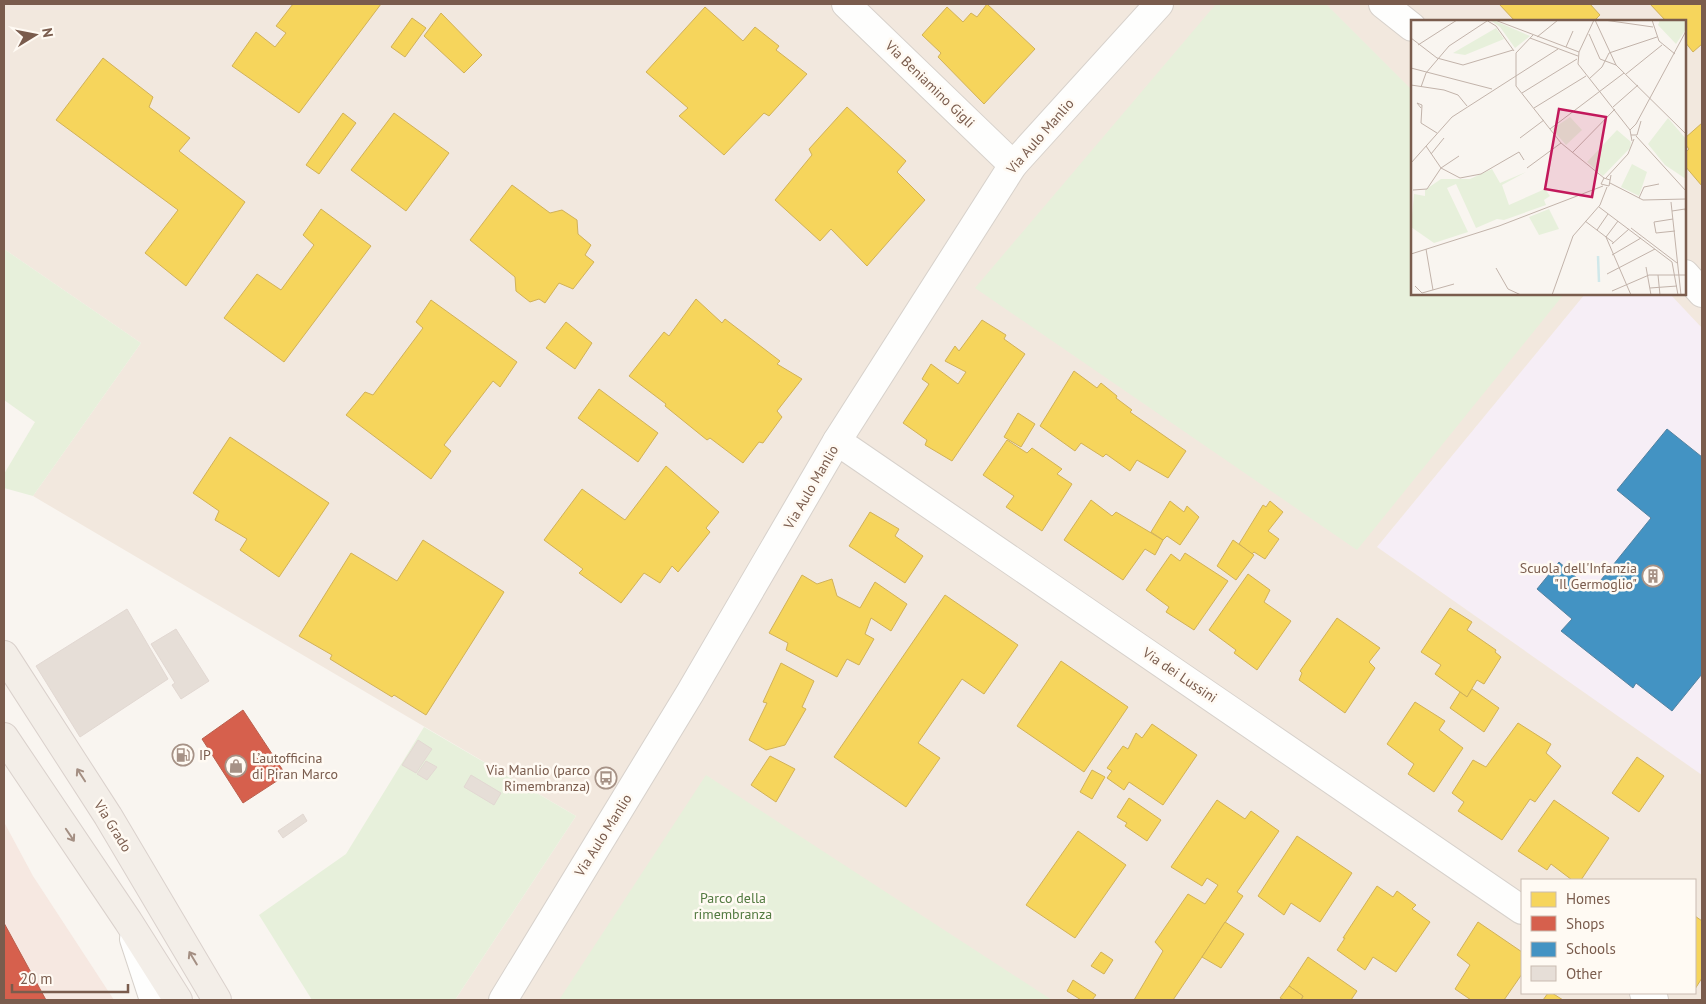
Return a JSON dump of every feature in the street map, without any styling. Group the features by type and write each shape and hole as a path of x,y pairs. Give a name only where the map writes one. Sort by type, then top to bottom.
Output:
{"main road":[{"name":"Via Grado","path":"4,655 108,816 218,1000"},
{"path":"4,737 128,921 178,1000"}],"street":[{"name":"Via Beniamino Gigli","path":"846,4 1013,165"},
{"name":"Via Aulo Manlio","path":"503,1000 690,693 837,441 1013,165 1159,4"},
{"path":"1383,4 1411,26"},
{"path":"1686,275 1702,293"},
{"name":"Via dei Lussini","path":"837,441 1521,909"},
{"path":"128,921 154,1000"}],"shaded area":[{"path":"4,4 1702,4 1702,1000 455,1000 576,816 33,496 141,343 4,249"},
{"path":"1584,295 1671,295 1702,328 1702,775 1377,547"},
{"path":"4,822 33,876 114,1000 4,1000"}],"green space":[{"path":"1216,4 1326,4 1411,89 1411,295 1563,295 1357,550 975,288"},
{"path":"4,249 141,343 33,496 4,488 4,474 35,422 4,400"},
{"path":"424,727 576,816 455,1000 312,1000 259,915 346,854"},
{"name":"Parco della rimembranza","path":"706,775 1052,1000 559,1000"}],"building: Homes":[{"path":"293,4 381,4 299,113 232,66 256,32 275,47 286,33 276,26"},
{"path":"987,4 1035,49 984,104 938,57 941,53 922,35 947,7 963,22 971,13 977,17"},
{"path":"1499,4 1590,4 1600,15 1595,20 1514,20"},
{"path":"1650,4 1702,4 1702,44 1693,52 1686,43 1686,20 1665,20"},
{"path":"705,7 743,41 755,27 779,46 776,50 807,74 769,116 764,113 724,155 679,116 688,108 646,72"},
{"path":"441,13 482,55 464,73 424,36"},
{"path":"412,18 426,28 405,57 391,47"},
{"path":"103,58 153,97 149,107 190,138 179,151 245,202 186,286 145,253 178,210 56,120"},
{"path":"847,107 906,161 897,172 925,200 867,266 831,229 820,241 775,200 812,155 809,149"},
{"path":"343,113 356,123 319,174 306,165"},
{"path":"394,113 449,153 406,211 351,170"},
{"path":"1702,123 1702,186 1686,167 1686,152 1689,149 1686,145 1686,137"},
{"path":"512,185 550,213 562,210 577,220 578,234 591,245 585,255 594,262 573,289 559,283 545,303 539,299 530,302 516,291 515,277 470,240"},
{"path":"321,209 371,246 284,362 224,318 257,274 281,290 314,245 303,235"},
{"path":"696,299 722,323 725,319 780,361 777,364 802,379 777,411 782,417 763,443 759,442 743,463 710,438 707,440 665,406 666,404 629,376 664,332 669,336"},
{"path":"431,300 517,362 500,387 493,381 444,445 451,451 431,479 346,415 365,392 373,395 423,328 416,322"},
{"path":"982,320 1006,335 1004,339 1025,354 952,461 925,445 927,440 903,423 929,384 922,379 931,364 958,384 966,372 945,361 955,346 959,351"},
{"path":"566,322 592,343 575,369 546,348"},
{"path":"1074,371 1097,388 1101,383 1132,410 1130,412 1186,451 1168,478 1137,460 1130,471 1106,454 1103,457 1081,443 1075,451 1040,426"},
{"path":"599,389 658,433 638,462 578,418"},
{"path":"1018,413 1035,424 1021,447 1004,437"},
{"path":"230,437 329,503 279,577 240,550 247,539 215,520 219,511 193,493"},
{"path":"1007,440 1027,453 1032,448 1062,469 1057,474 1072,484 1042,531 1006,507 1014,496 983,475"},
{"path":"666,466 719,512 706,528 710,532 678,572 672,566 660,583 644,573 621,603 579,573 583,569 544,540 582,489 625,520"},
{"path":"1091,500 1112,516 1116,512 1163,540 1155,555 1145,549 1123,580 1064,540"},
{"path":"1170,501 1184,512 1187,506 1199,517 1180,545 1167,536 1163,540 1151,532"},
{"path":"1270,501 1283,512 1268,531 1279,539 1265,559 1254,552 1252,554 1239,544 1263,505 1266,507"},
{"path":"870,512 899,529 895,536 923,556 905,583 849,546"},
{"path":"423,540 504,592 426,715 394,695 392,697 330,659 332,655 299,636 351,553 397,581"},
{"path":"1233,540 1254,555 1236,580 1217,566"},
{"path":"1185,553 1228,581 1194,630 1166,612 1169,607 1146,590 1171,554 1180,561"},
{"path":"1248,574 1270,590 1264,602 1291,621 1257,670 1234,653 1236,650 1209,630"},
{"path":"802,575 817,584 832,579 837,596 860,608 875,582 907,604 891,631 871,618 865,634 874,639 859,665 847,659 837,677 786,650 788,643 769,633"},
{"path":"945,595 1018,645 984,694 962,679 918,743 940,758 906,807 834,757"},
{"path":"1450,608 1472,622 1467,630 1496,650 1495,652 1501,657 1484,684 1477,680 1467,697 1435,674 1441,665 1421,652"},
{"path":"1337,618 1380,648 1369,662 1375,668 1345,713 1299,680 1302,673 1300,671"},
{"path":"1061,661 1128,707 1084,772 1017,726"},
{"path":"781,663 814,681 802,707 806,709 785,745 766,750 749,740 767,703 763,702"},
{"path":"1472,689 1499,708 1484,732 1450,708 1460,692 1467,697"},
{"path":"1415,702 1445,721 1439,730 1463,748 1434,792 1408,774 1414,764 1387,744"},
{"path":"1518,723 1551,744 1546,753 1561,766 1535,802 1530,799 1502,840 1458,811 1464,802 1452,793 1473,760 1486,767"},
{"path":"1152,724 1197,755 1163,805 1129,782 1124,790 1107,778 1112,771 1107,768 1123,746 1128,749 1136,733 1142,738"},
{"path":"770,756 795,769 776,802 751,785"},
{"path":"1637,757 1664,776 1639,812 1612,793"},
{"path":"1092,770 1105,777 1092,799 1080,792"},
{"path":"1129,798 1161,820 1147,841 1125,826 1127,823 1117,817"},
{"path":"1217,800 1245,819 1251,811 1279,831 1237,892 1243,896 1173,1000 1134,1000 1163,951 1155,942 1188,894 1205,904 1218,885 1207,878 1202,886 1171,867"},
{"path":"1554,800 1609,838 1582,879 1571,879 1551,864 1547,870 1518,851"},
{"path":"1078,831 1126,865 1075,938 1026,905"},
{"path":"1297,836 1352,873 1320,922 1291,903 1284,915 1258,896"},
{"path":"1377,886 1393,897 1397,891 1416,905 1412,909 1430,922 1396,972 1373,957 1365,970 1337,950"},
{"path":"1696,917 1702,921 1702,978 1696,987"},
{"path":"1225,922 1244,934 1221,968 1202,957"},
{"path":"1478,922 1521,951 1521,975 1504,1000 1471,1000 1455,989 1470,965 1457,955"},
{"path":"1101,952 1113,960 1104,974 1091,966"},
{"path":"1308,957 1357,991 1351,1000 1301,1000 1303,996 1289,986"},
{"path":"1073,980 1096,995 1092,1000 1081,1000 1067,991"},
{"path":"1289,986 1303,996 1301,1000 1284,1000 1280,998"},
{"path":"1547,994 1554,994 1563,1000 1543,1000"}],"building: Shops":[{"path":"243,710 286,775 243,803 202,739"},
{"path":"4,923 46,1000 4,1000"}],"building: Schools":[{"name":"Scuola dell'Infanzia \"Il Germoglio\"","path":"1667,429 1702,457 1702,674 1672,711 1636,683 1633,688 1561,631 1572,619 1537,589 1559,562 1592,591 1651,518 1617,490"}],"building: Other":[{"path":"127,609 168,679 80,737 36,666"},
{"path":"176,629 209,681 181,699 172,685 175,683 151,644"},
{"path":"418,740 432,749 416,773 402,765"},
{"path":"426,761 437,767 427,780 417,774"},
{"path":"471,775 501,793 494,805 464,787"},
{"path":"303,814 307,821 283,838 278,831"}],"place":[{"name":"Scuola dell'Infanzia \"Il Germoglio\"","path":"1653,576"},
{"name":"IP","path":"183,755"},
{"name":"L’autofficina di Piran Marco","path":"236,766"},
{"name":"Via Manlio (parco Rimembranza)","path":"606,778"}]}
